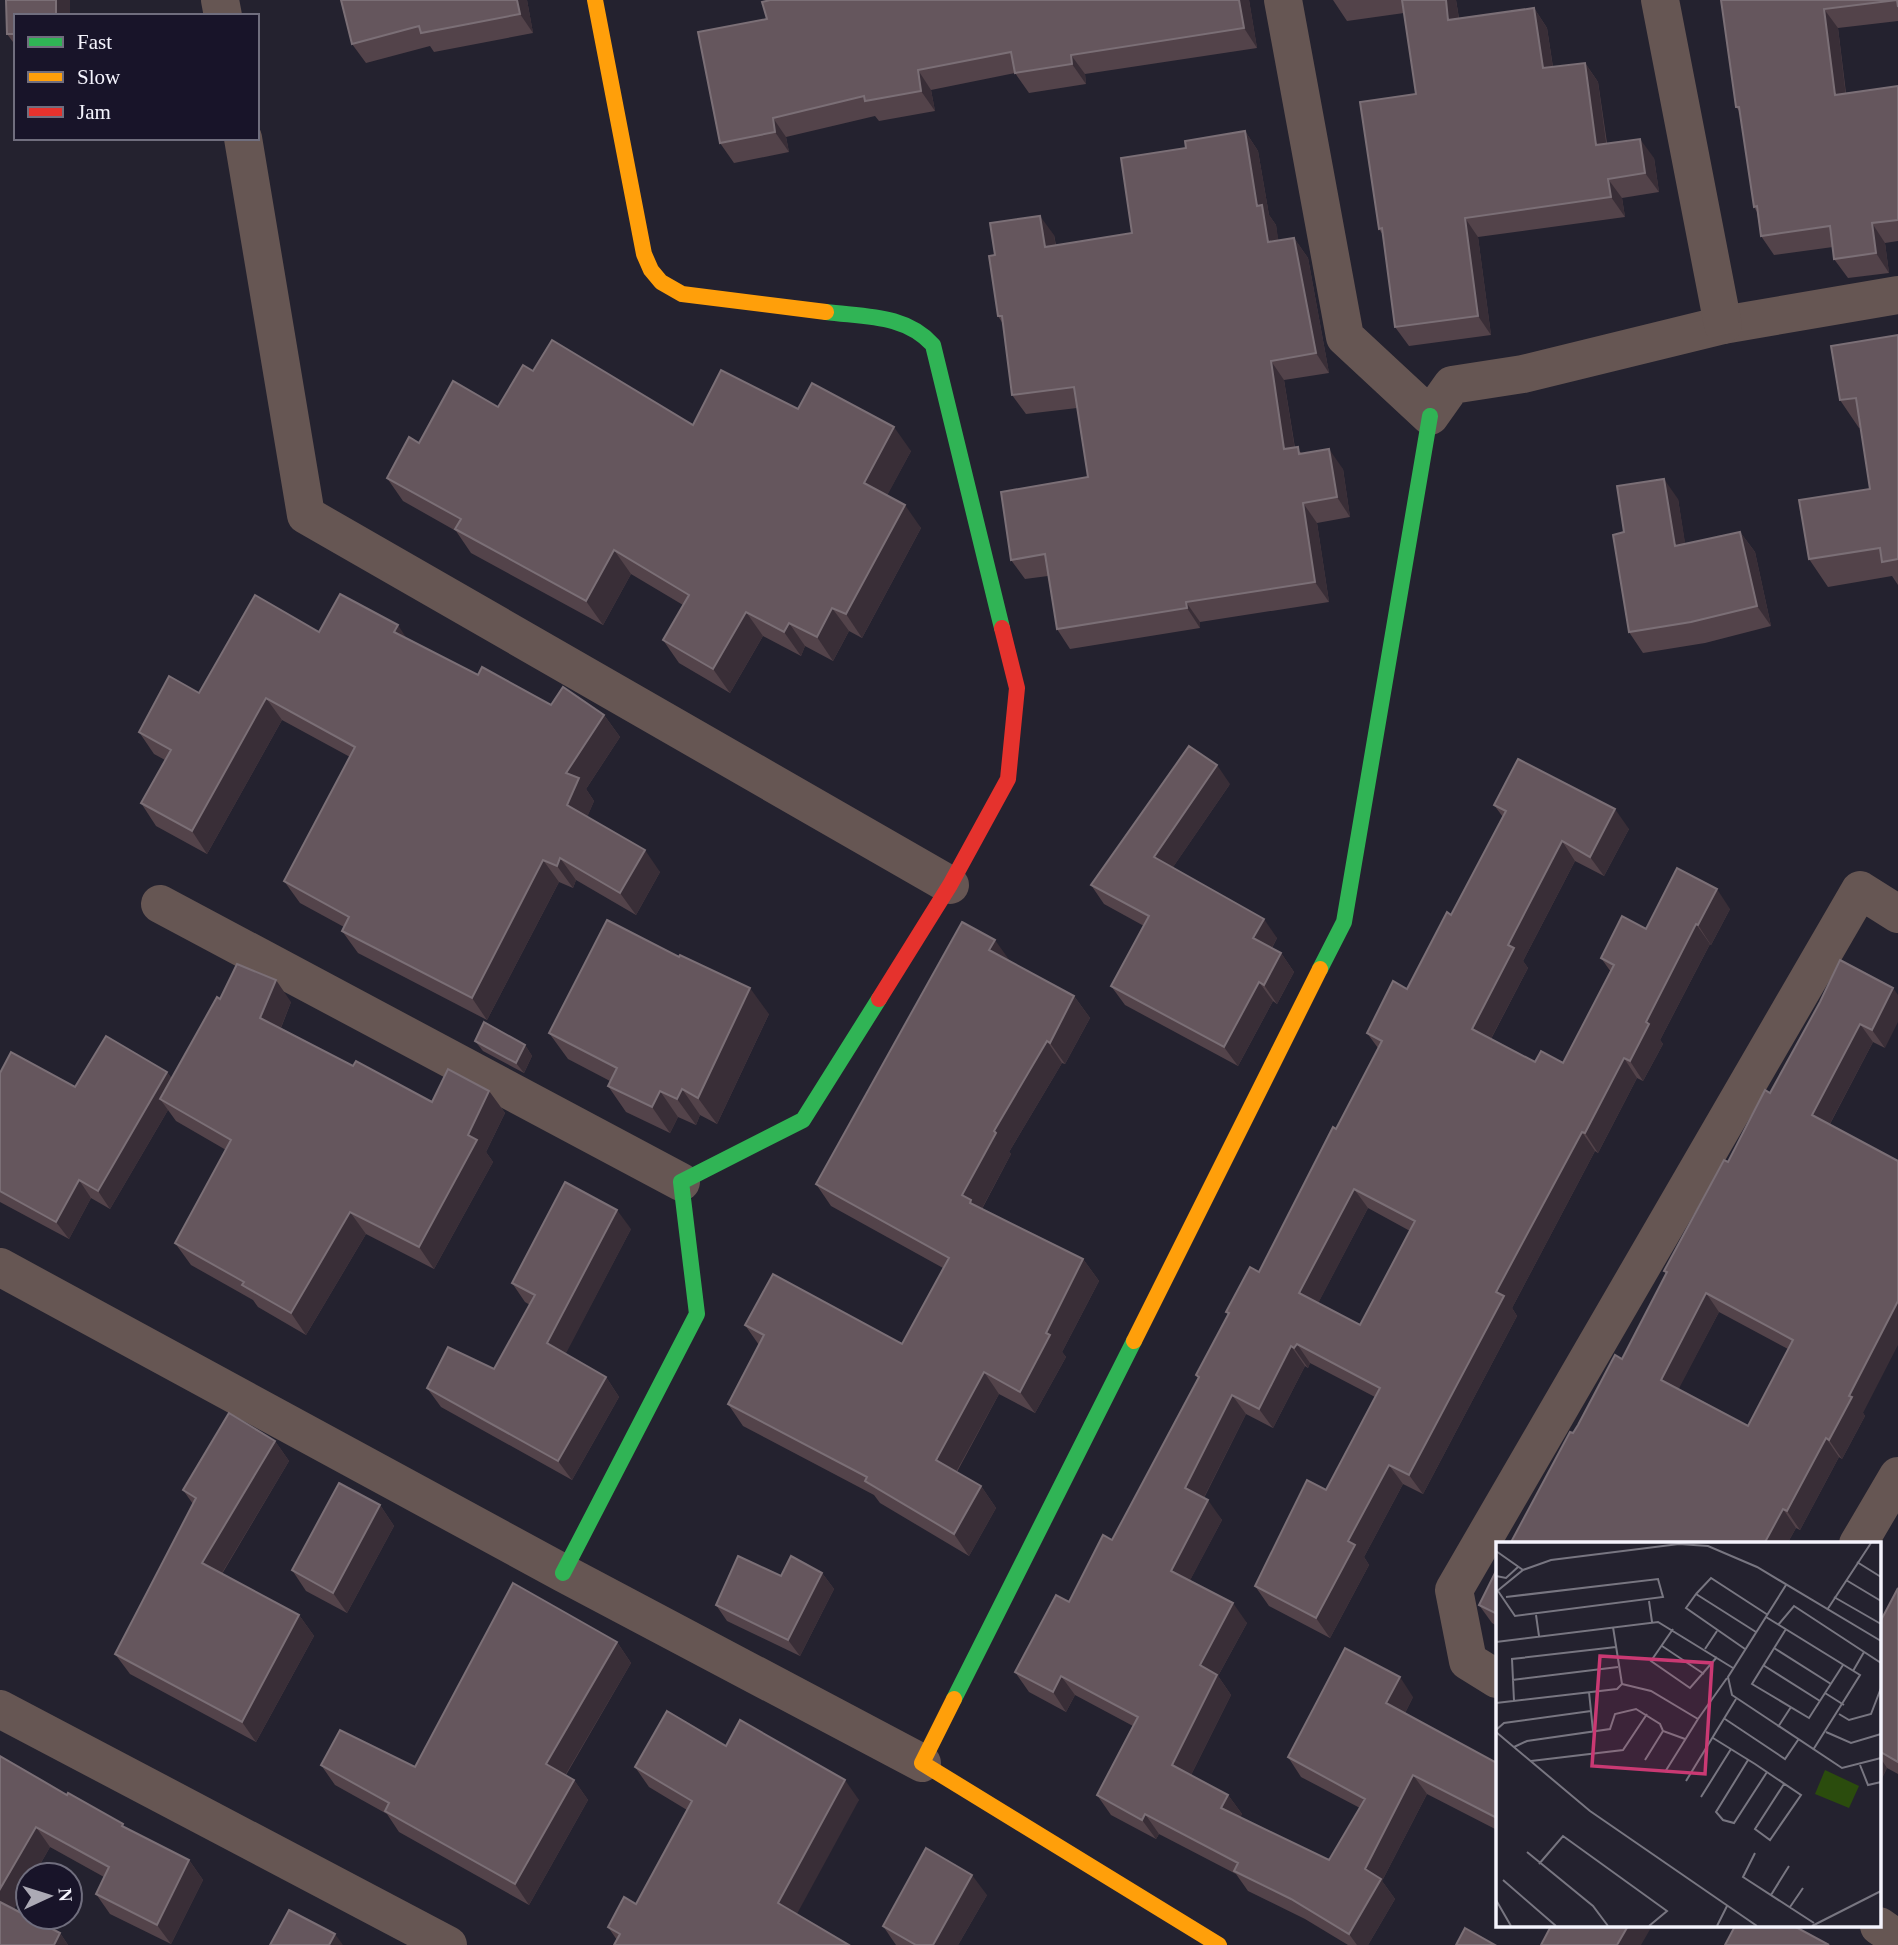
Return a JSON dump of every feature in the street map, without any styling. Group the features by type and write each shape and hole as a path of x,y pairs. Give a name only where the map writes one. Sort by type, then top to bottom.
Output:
{"street":[{"path":"595,0 644,254 650,270 660,283 674,292 691,297 894,320 909,324 923,333 933,345 1017,688 1008,779 950,886 803,1121 681,1182"},
{"path":"1283,0 1345,337 1430,416"},
{"path":"1660,0 1723,325"},
{"path":"243,140 306,514 950,886"},
{"path":"922,1763 1343,922 1430,416 1452,385 1523,374 1723,325 1898,295"},
{"path":"1496,1678 1468,1661 1454,1590 1860,890 1898,914"},
{"path":"160,904 681,1182"},
{"path":"563,1573 697,1314 681,1182"},
{"path":"0,1267 563,1573 922,1763 1219,1945"},
{"path":"1859,1542 1898,1476"},
{"path":"0,1709 448,1945"},
{"path":"1880,1927 1898,1939"}],"building":[{"path":"6,0 56,0 56,14 14,14 14,34 7,34"},
{"path":"341,0 517,0 520,14 421,33 419,26 352,44"},
{"path":"1239,0 1244,28 1071,55 1072,64 1015,73 1011,52 918,70 921,91 865,101 864,96 773,118 775,132 720,143 698,32 767,19 762,2"},
{"path":"1402,0 1446,0 1448,20 1534,8 1543,68 1585,63 1596,145 1640,139 1645,173 1608,179 1611,197 1465,218 1478,316 1395,327 1382,228 1379,229 1360,102 1416,94"},
{"path":"1721,0 1897,0 1824,9 1835,95 1898,86 1898,220 1872,223 1876,253 1834,259 1830,226 1761,236 1739,107 1736,107"},
{"path":"1245,131 1257,206 1262,205 1268,242 1294,238 1316,353 1271,361 1284,449 1298,447 1299,454 1329,449 1337,497 1303,503 1315,582 1186,602 1187,608 1057,629 1045,554 1011,560 1001,492 1088,477 1074,387 1012,395 1002,316 998,316 989,256 995,255 990,223 1040,216 1045,247 1132,233 1121,158 1186,148 1185,141"},
{"path":"1898,335 1898,559 1882,562 1880,548 1809,559 1799,500 1870,489 1856,398 1840,400 1831,346"},
{"path":"552,340 693,425 721,370 798,409 812,383 894,427 864,483 905,505 846,614 832,608 817,637 789,623 784,632 746,612 713,669 663,640 689,595 614,550 586,601 455,529 461,519 387,478 409,437 419,443 453,381 498,407 523,365 533,371"},
{"path":"1664,479 1675,546 1740,532 1757,606 1691,622 1629,632 1613,535 1624,532 1617,486"},
{"path":"340,594 398,625 394,632 478,675 482,667 551,705 563,687 604,715 566,773 579,778 567,805 645,850 620,893 560,858 557,866 543,860 472,998 342,931 349,917 284,881 355,747 266,698 192,831 141,803 171,750 139,732 169,676 199,693 255,595 319,632"},
{"path":"1189,746 1217,765 1154,857 1264,919 1253,938 1281,953 1264,985 1259,982 1224,1047 1111,986 1149,916 1091,885"},
{"path":"1518,759 1615,809 1590,857 1562,841 1508,945 1514,948 1472,1029 1535,1062 1541,1051 1563,1063 1614,965 1601,958 1622,916 1646,929 1677,868 1717,889 1646,1022 1649,1024 1630,1061 1624,1058 1496,1292 1504,1296 1409,1475 1389,1465 1348,1541 1355,1545 1316,1618 1255,1586 1307,1480 1326,1490 1380,1388 1297,1344 1294,1348 1291,1346 1259,1409 1232,1395 1185,1488 1208,1500 1171,1571 1233,1603 1200,1665 1217,1675 1172,1765 1228,1795 1221,1808 1329,1860 1365,1799 1288,1757 1345,1648 1400,1677 1386,1703 1496,1762 1496,1817 1413,1775 1365,1869 1381,1879 1349,1934 1291,1899 1234,1871 1238,1863 1145,1814 1142,1820 1097,1795 1138,1717 1061,1676 1053,1692 1015,1672 1056,1595 1069,1602 1103,1535 1112,1540 1199,1377 1196,1375 1250,1267 1259,1272 1333,1127 1336,1129 1382,1041 1367,1033 1393,981 1407,989 1447,912 1451,915 1506,811 1494,805","holes":["1354,1189 1415,1221 1360,1325 1299,1293"]},
{"path":"607,920 679,957 680,955 750,988 698,1098 682,1089 677,1099 660,1091 652,1107 608,1086 617,1068 549,1033"},
{"path":"962,922 995,940 989,950 1074,996 1050,1043 1047,1041 994,1131 996,1133 962,1195 971,1200 970,1203 1083,1259 1046,1333 1050,1335 1020,1392 984,1372 936,1460 981,1486 954,1534 865,1481 867,1477 728,1404 764,1335 745,1325 773,1274 902,1344 949,1258 816,1184"},
{"path":"1840,960 1893,988 1872,1030 1860,1024 1812,1115 1898,1161 1898,1301 1829,1440 1826,1438 1787,1511 1783,1509 1765,1542 1511,1542 1615,1355 1622,1359 1667,1272 1664,1271 1724,1160 1728,1162 1765,1090 1770,1093","holes":["1706,1293 1793,1340 1748,1426 1661,1380"]},
{"path":"237,964 276,980 260,1018 353,1066 356,1061 432,1102 448,1069 489,1091 468,1135 477,1140 419,1247 350,1212 291,1313 242,1285 244,1282 175,1243 231,1140 160,1099 217,997 220,999"},
{"path":"484,1022 525,1045 516,1063 475,1041"},
{"path":"106,1036 167,1072 98,1191 79,1180 56,1222 0,1191 0,1073 11,1052 75,1087"},
{"path":"565,1182 617,1210 547,1343 606,1377 558,1461 427,1388 448,1347 494,1369 535,1295 512,1283"},
{"path":"229,1413 275,1441 202,1563 299,1615 242,1722 115,1654 196,1498 183,1490"},
{"path":"339,1483 380,1505 333,1593 292,1570"},
{"path":"738,1556 781,1576 791,1556 822,1573 788,1640 716,1605"},
{"path":"1496,1571 1496,1614 1479,1605"},
{"path":"513,1583 617,1642 546,1764 574,1780 515,1884 385,1811 389,1803 321,1765 340,1730 415,1767"},
{"path":"1898,1588 1898,1762 1881,1752 1881,1620"},
{"path":"667,1711 726,1746 740,1720 845,1780 778,1903 849,1945 614,1945 620,1934 608,1927 624,1897 636,1904 692,1801 635,1767"},
{"path":"0,1756 123,1824 122,1826 189,1860 157,1925 96,1894 109,1867 36,1827 0,1889"},
{"path":"926,1848 972,1875 933,1945 916,1945 883,1926"},
{"path":"0,1902 14,1909 14,1931 60,1933 54,1945 0,1945"},
{"path":"289,1910 335,1934 329,1945 270,1945"},
{"path":"1550,1927 1627,1927 1617,1945 1541,1945"},
{"path":"1734,1927 1796,1927 1829,1945 1725,1945"},
{"path":"1465,1928 1495,1945 1456,1945"}],"traffic: fast":[{"path":"826,312 897,322 910,327 933,345 1002,628"},
{"path":"1320,969 1344,922 1430,416"},
{"path":"563,1573 697,1314 681,1182 803,1120 879,999"},
{"path":"954,1699 1134,1341"}],"traffic: slow":[{"path":"595,0 644,254 651,270 661,282 682,294 826,312"},
{"path":"1134,1341 1320,969"},
{"path":"954,1699 922,1763 1219,1945"}],"traffic: jam":[{"path":"879,999 950,885 1008,779 1017,688 1002,628"}]}
